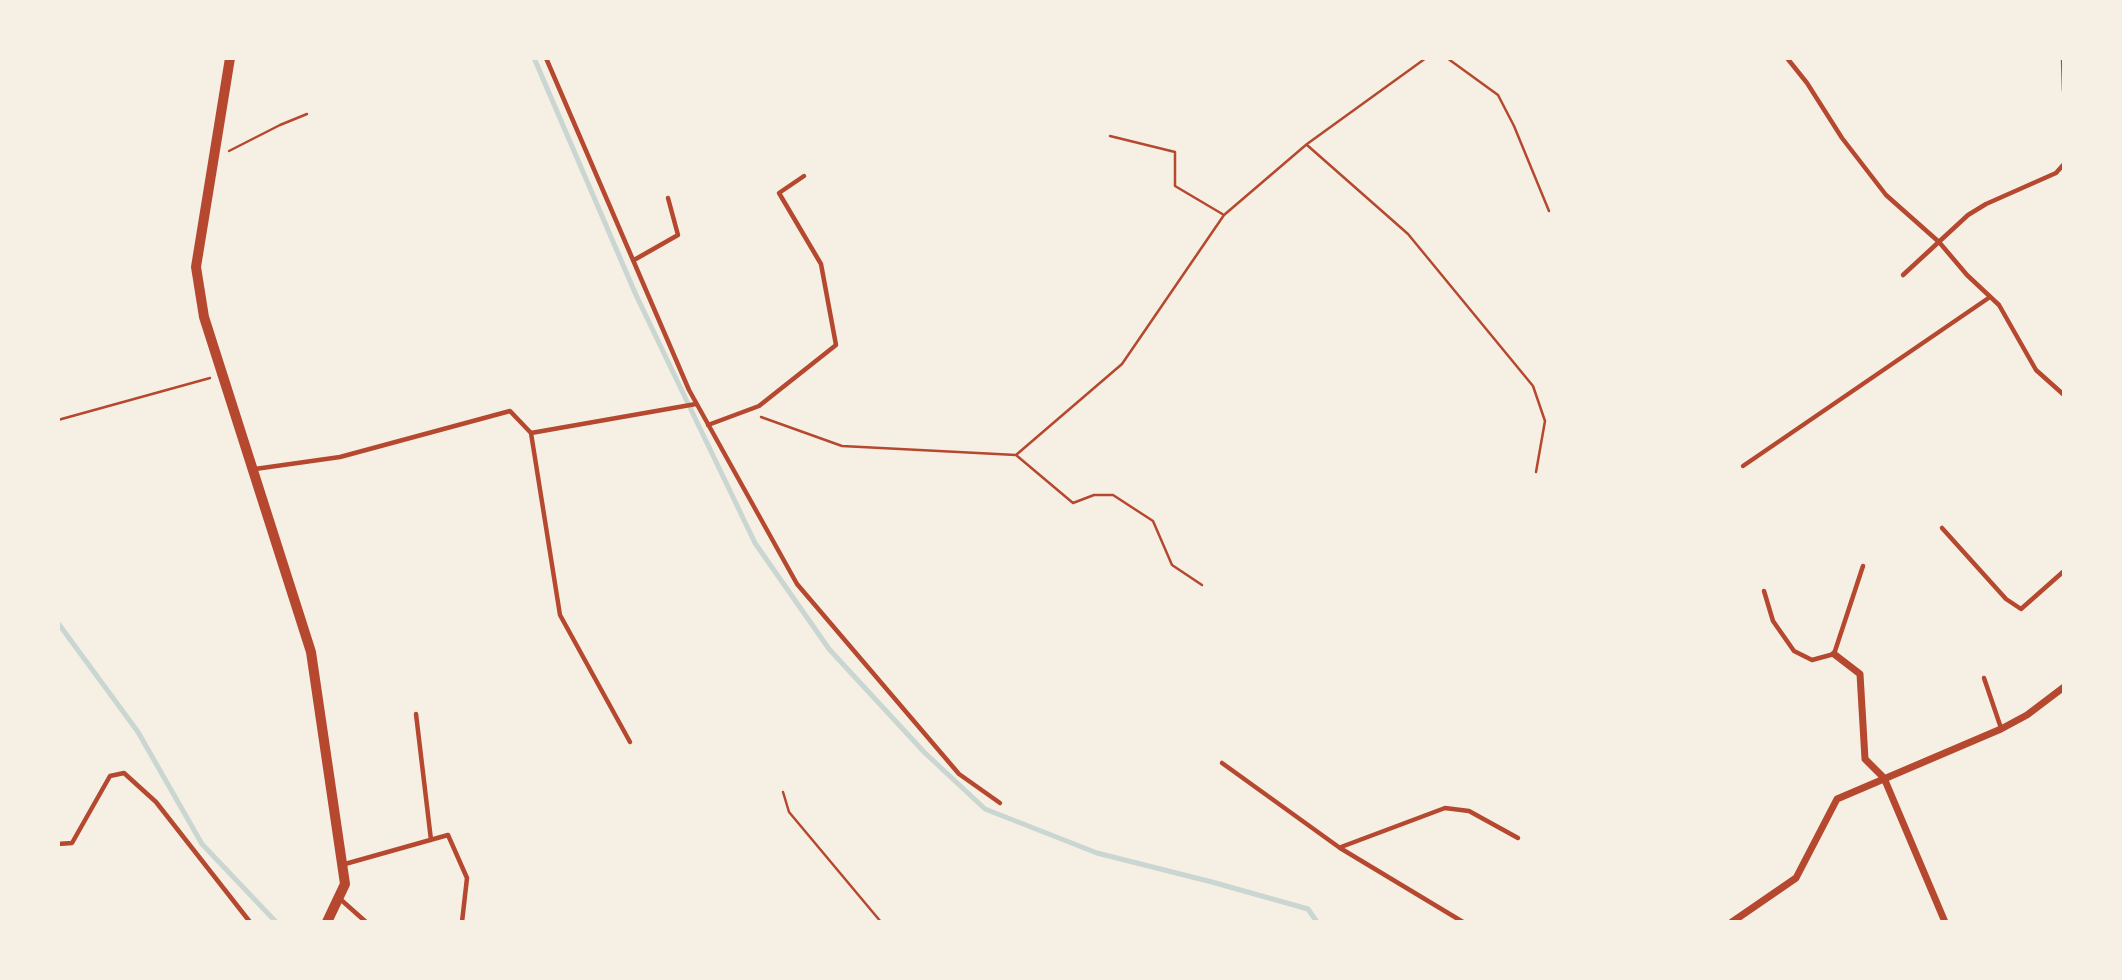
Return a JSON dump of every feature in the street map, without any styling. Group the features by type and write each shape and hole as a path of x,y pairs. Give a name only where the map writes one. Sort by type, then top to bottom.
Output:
{"street":[{"path":"230,58 196,267 204,317 311,652 345,884 327,922"},
{"path":"1833,654 1860,674 1865,759 1884,778 1945,922"},
{"path":"1732,922 1796,878 1837,799 2001,729 2027,715 2064,687"}],"lane":[{"path":"546,58 696,404 797,584 959,774 1000,803"},
{"path":"1787,58 1807,83 1842,138 1886,195 1939,242 1967,275 1999,305 2036,370 2064,395"},
{"path":"2063,58 2064,91"},
{"path":"1903,275 1968,215 1986,204 2056,173 2064,164"},
{"path":"708,425 759,406 836,345 821,264 779,193 804,176"},
{"path":"634,260 678,235 668,198"},
{"path":"1743,466 1990,297"},
{"path":"531,433 696,404"},
{"path":"254,469 340,457 510,411 531,433 560,615 630,742"},
{"path":"1942,528 2006,599 2021,609 2064,571"},
{"path":"1764,591 1773,621 1794,650 1812,660 1833,654 1863,566"},
{"path":"1984,678 2001,729"},
{"path":"416,714 431,840"},
{"path":"1222,763 1340,848 1463,922"},
{"path":"58,844 72,842 110,776 124,773 156,802 250,922"},
{"path":"1340,848 1444,808 1469,811 1518,838"},
{"path":"342,864 448,835 467,878 462,922"},
{"path":"339,897 366,922"}],"path":[{"path":"1016,454 1122,364 1224,215 1307,144 1426,58"},
{"path":"1447,58 1498,95 1514,125 1549,211"},
{"path":"213,159 307,114"},
{"path":"1110,136 1175,152 1175,186 1224,215"},
{"path":"1307,144 1408,234 1533,386 1545,421 1536,472"},
{"path":"58,420 223,374"},
{"path":"745,411 842,446 1016,454 1073,503 1094,495 1113,495 1153,521 1171,565 1202,585"},
{"path":"783,792 789,812 881,922"}],"waterway":[{"path":"534,58 636,295 755,543 829,649 924,752 985,809 1097,853 1308,909 1317,922"},
{"path":"58,623 138,732 202,844 276,922"}]}
